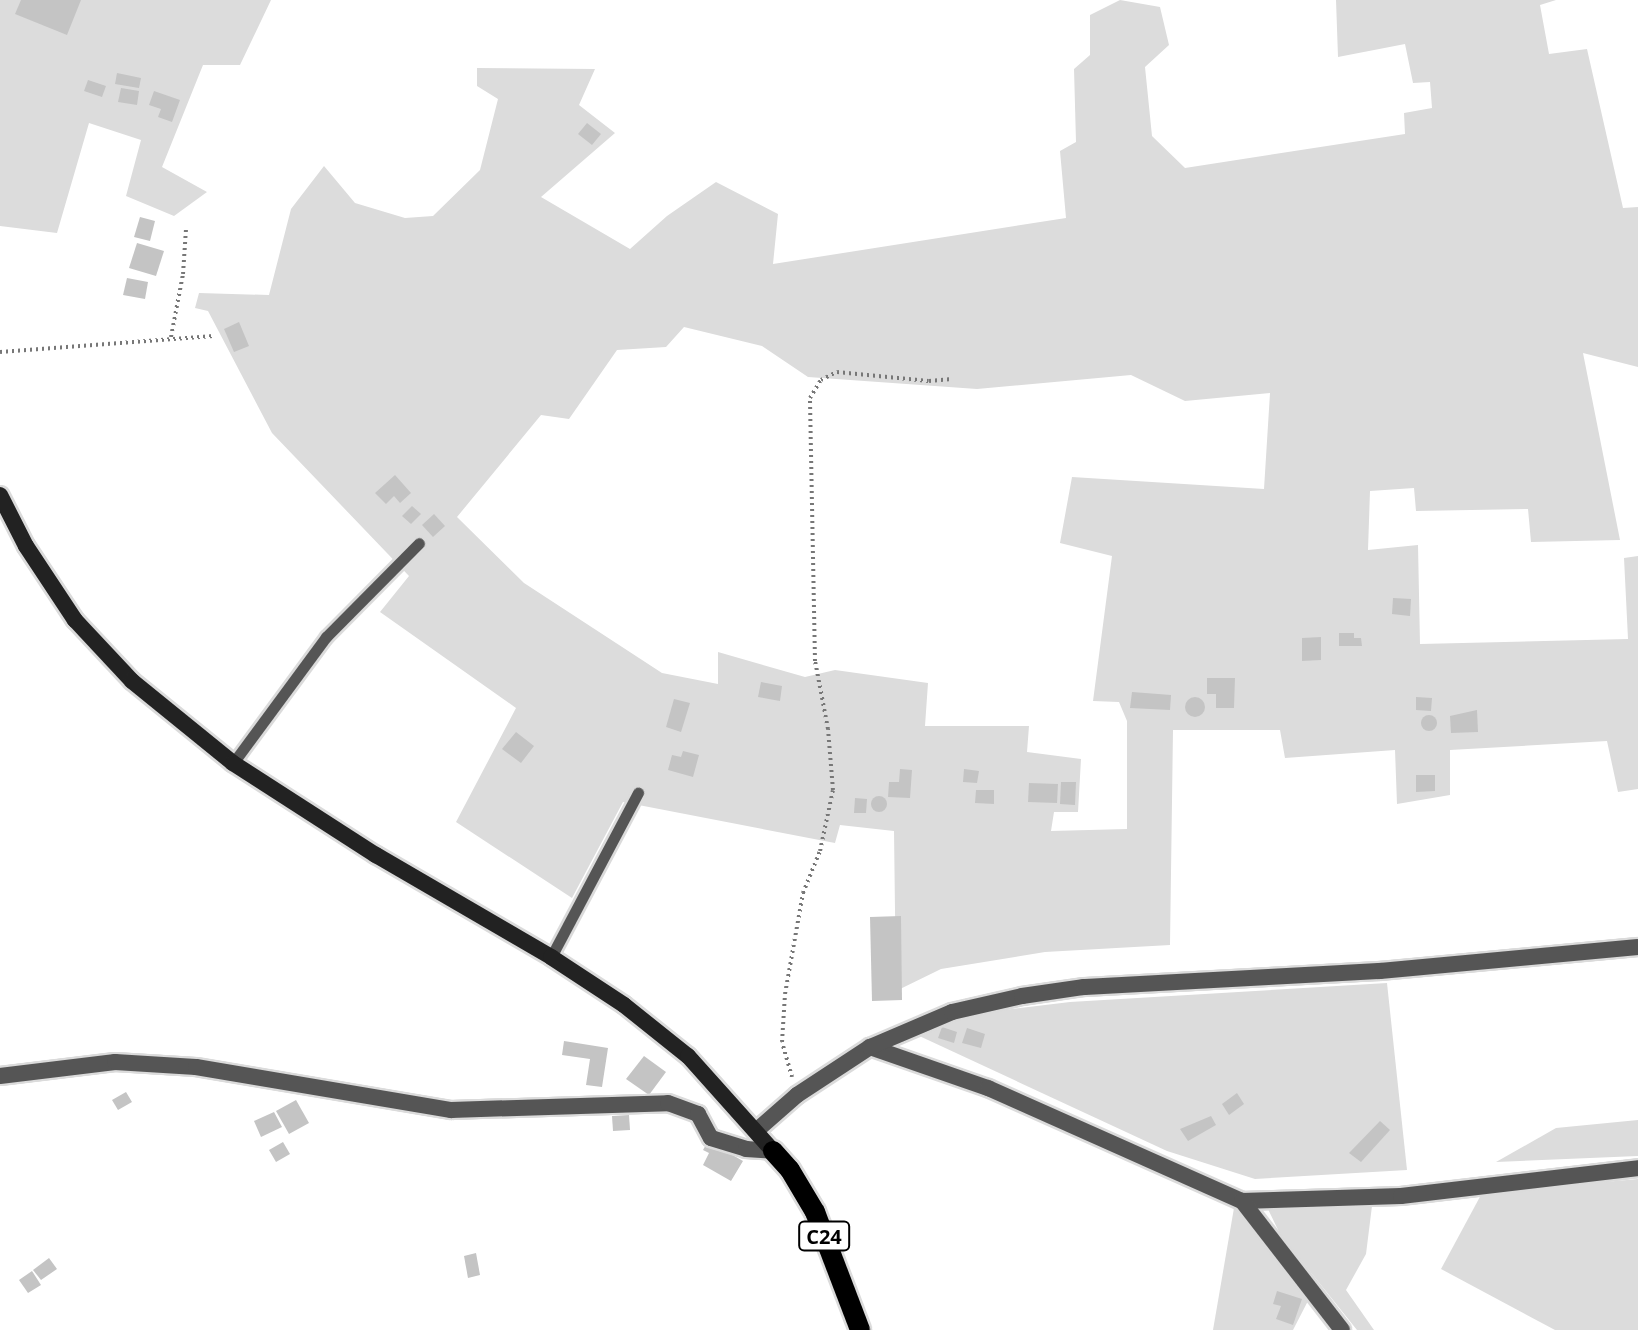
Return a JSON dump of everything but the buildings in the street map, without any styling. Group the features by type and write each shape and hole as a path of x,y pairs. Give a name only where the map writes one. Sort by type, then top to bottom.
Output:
{"main road":[{"name":"C24","path":"0,495 26,546 75,620 132,681 233,763 376,855 551,957 624,1005 688,1056 790,1170 815,1212 860,1330"}],"street":[{"path":"756,1131 797,1095 870,1047 952,1012 1053,991 1380,971 1638,947"},
{"path":"870,1047 988,1088 1242,1201 1401,1196 1638,1168"},
{"path":"0,1076 115,1062 196,1067 451,1110 668,1103 698,1114 711,1138 746,1149 773,1151"},
{"path":"1242,1201 1342,1330"}],"lane":[{"path":"233,763 326,637 419,543"},
{"path":"551,957 638,793"}],"path":[{"path":"171,337 183,274 186,229"},
{"path":"0,352 213,336"},
{"path":"797,1095 782,1042 785,994 803,893 820,851 833,790 828,729 815,661 810,398 821,380 837,372 929,381 952,379"}],"shaded area":[{"path":"0,0 271,0 240,65 203,65 162,167 207,192 174,216 126,196 141,140 89,123 57,233 0,226"},
{"path":"1120,0 1160,7 1169,45 1145,67 1152,136 1185,168 1405,134 1404,113 1432,108 1430,82 1413,83 1405,44 1338,57 1336,0 1556,0 1540,5 1549,54 1587,49 1623,208 1638,207 1638,367 1583,353 1620,540 1531,542 1528,509 1416,511 1414,488 1370,491 1368,550 1418,545 1420,644 1628,639 1624,558 1638,556 1638,789 1618,792 1607,741 1450,750 1450,795 1397,804 1395,750 1285,758 1280,730 1173,730 1170,945 1045,952 941,969 896,991 894,831 840,825 835,843 623,802 572,898 456,822 516,708 380,612 409,576 272,433 208,311 195,308 199,293 269,295 291,209 324,166 355,203 405,218 433,216 480,170 498,99 477,86 477,68 595,69 579,105 615,133 541,197 630,249 667,216 716,182 778,214 773,264 1066,218 1060,151 1076,142 1074,69 1090,55 1090,15","holes":["684,327 762,346 808,377 977,389 1131,375 1185,401 1270,393 1264,489 1072,477 1060,543 1112,556 1093,701 1119,702 1127,721 1127,829 1051,831 1054,812 1078,812 1081,759 1027,752 1029,726 925,726 928,683 835,670 805,677 718,652 718,684 662,673 524,583 457,517 541,415 569,419 617,350 666,347"]},
{"path":"1387,983 1407,1170 1255,1179 1167,1151 915,1034 972,1014 1070,1002"},
{"path":"1638,1120 1638,1156 1496,1162 1556,1128"},
{"path":"1638,1179 1638,1330 1555,1330 1441,1269 1482,1193"},
{"path":"1372,1206 1366,1254 1346,1290 1374,1330 1357,1330 1280,1234 1267,1207"},
{"path":"1234,1208 1310,1297 1293,1330 1213,1330"}]}
